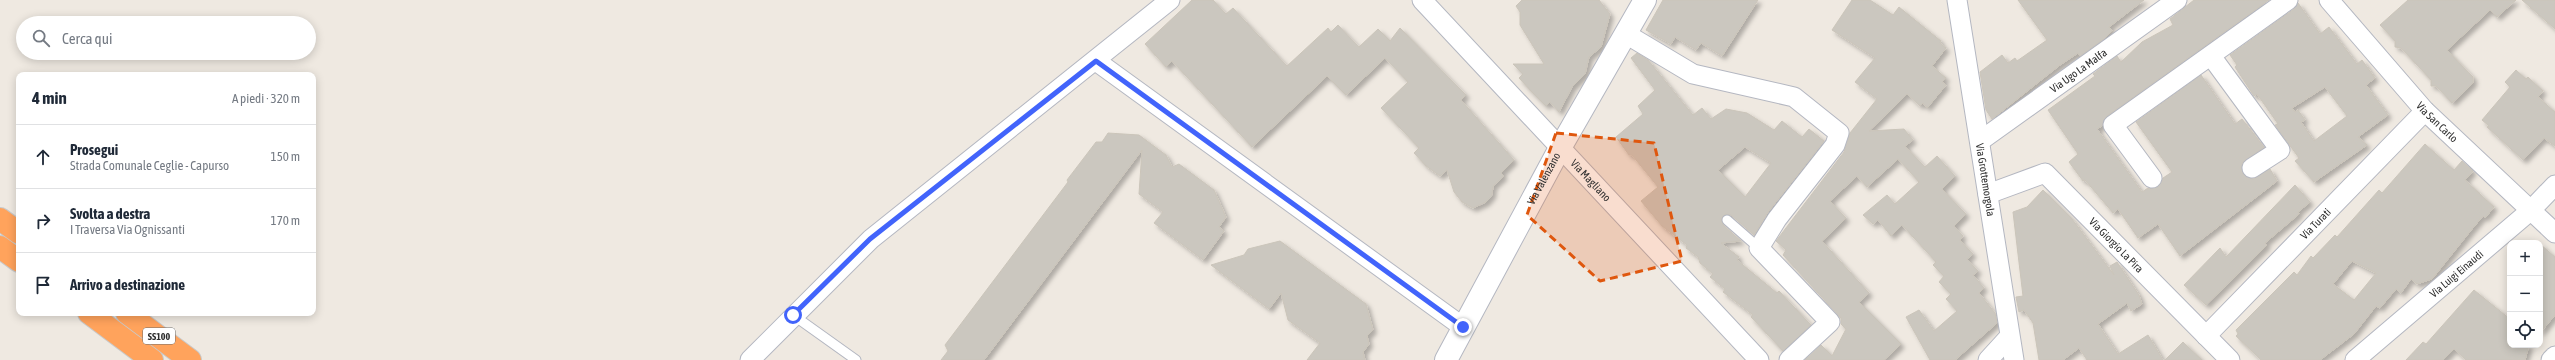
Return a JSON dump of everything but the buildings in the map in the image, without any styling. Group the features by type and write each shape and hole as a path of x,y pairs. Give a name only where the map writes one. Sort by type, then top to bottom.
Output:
{"highway":[{"path":"0,219 16,231"},
{"path":"0,247 16,259"},
{"name":"SS100","path":"93,316 152,360"},
{"name":"SS100","path":"131,316 190,360"}],"street":[{"path":"750,360 870,239 1096,61 1170,0"},
{"name":"Via Magliano","path":"1422,0 1759,360"},
{"name":"Via Valenzano","path":"1446,360 1560,148 1645,0"},
{"name":"Via Grottemorgola","path":"1958,0 2014,360"},
{"name":"Via Ugo La Malfa","path":"1980,141 2177,0"},
{"path":"2152,178 2113,125 2288,0"},
{"name":"Via San Carlo","path":"2329,0 2425,111 2555,233"},
{"path":"1626,34 1693,74 1794,96 1839,133 1835,145 1777,219 1759,248 1830,322 1790,360"},
{"path":"2211,56 2280,150 2252,168"},
{"path":"1096,61 1463,327"},
{"name":"Via Turati","path":"2206,336 2425,111"},
{"name":"Via Giorgio La Pira","path":"1988,194 2045,173 2230,360"},
{"name":"Via Luigi Einaudi","path":"2355,360 2530,211 2555,185"},
{"path":"1988,360 2010,338"},
{"path":"2551,360 2555,356"}],"lane":[{"path":"1727,220 1759,248"},
{"path":"793,315 856,360"}],"highlighted area":[{"path":"1556,133 1654,143 1682,261 1600,281 1527,215"}],"route":[{"path":"793,315 870,239 1096,61 1463,327"}]}
